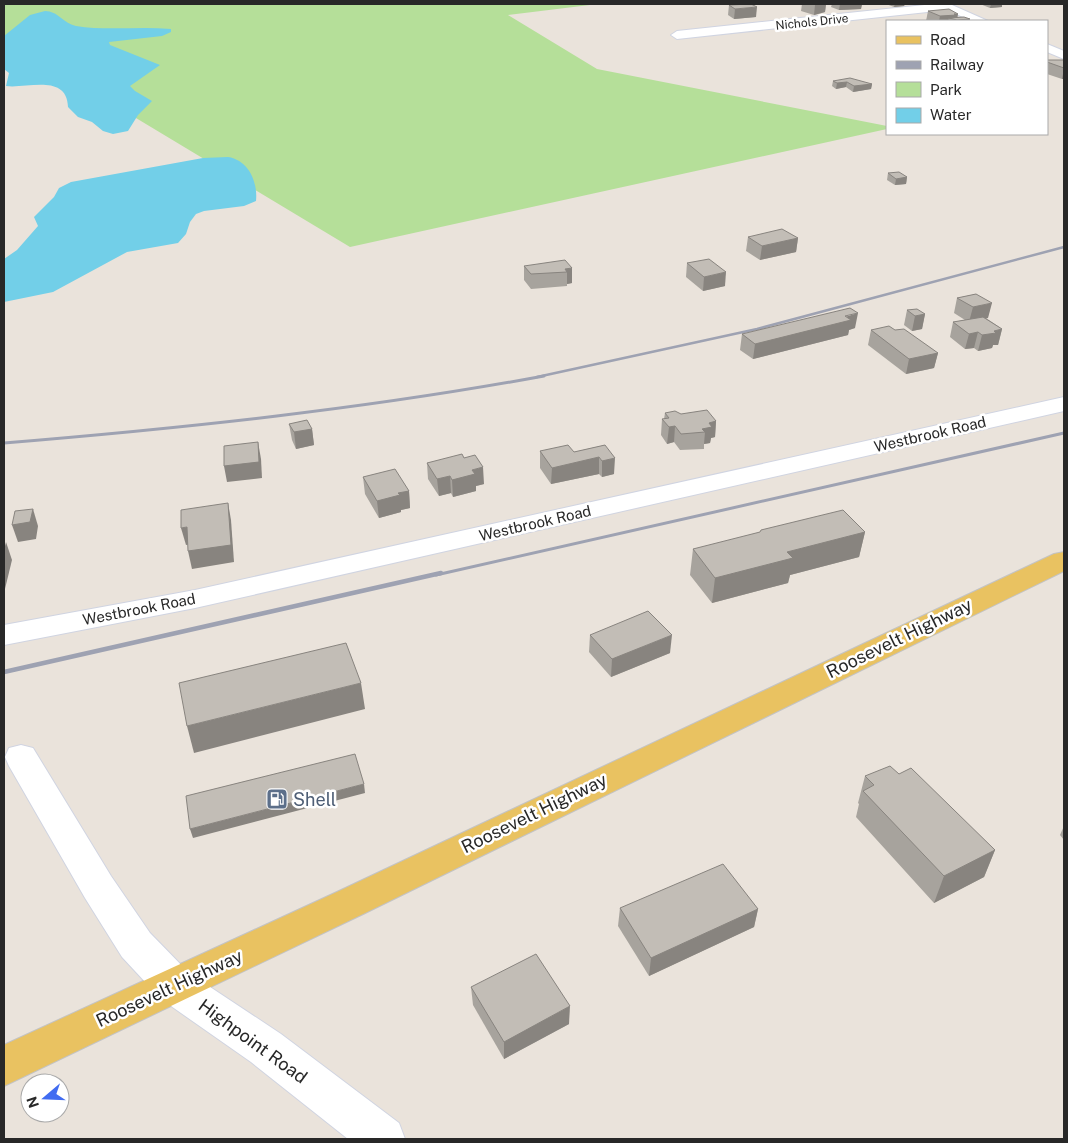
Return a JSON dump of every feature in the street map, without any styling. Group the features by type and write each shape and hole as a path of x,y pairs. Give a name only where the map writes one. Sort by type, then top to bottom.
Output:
{"main road":[{"name":"Roosevelt Highway","path":"4,1066 1064,560"}],"street":[{"path":"943,6 979,20"},
{"name":"Nichols Drive","path":"677,35 943,6"},
{"path":"1048,48 1064,55"},
{"name":"Westbrook Road","path":"4,635 195,599 1064,404"},
{"name":"Highpoint Road","path":"13,753 136,945 175,986 266,1048 383,1139"}],"green space":[{"path":"4,4 598,4 508,15 597,69 886,126 886,129 350,247 121,109 4,44"}],"water":[{"path":"45,11 54,13 76,26 171,29 171,32 162,36 109,42 110,45 160,65 130,86 152,101 138,115 128,131 113,134 103,131 92,122 78,117 68,107 66,96 61,90 53,86 6,86 9,73 4,69 4,36 30,15"},
{"path":"228,157 241,162 250,173 255,186 256,201 244,206 204,211 196,214 190,222 186,234 178,243 127,252 53,292 4,302 4,259 17,250 38,226 34,217 54,197 59,188 71,182 203,158"}],"building":[{"path":"751,4 757,7 735,9 729,5"},
{"path":"949,9 958,14 940,16 928,11"},
{"path":"964,17 970,19 957,20 949,18"},
{"path":"1048,60 1064,60 1064,68 1048,62"},
{"path":"850,78 872,84 854,86 847,82 837,83 833,81"},
{"path":"899,172 907,177 896,179 888,173"},
{"path":"782,229 798,238 762,246 748,237"},
{"path":"709,259 726,272 704,277 687,263"},
{"path":"565,260 572,268 565,269 567,272 531,274 524,266"},
{"path":"976,294 992,303 973,307 957,298"},
{"path":"850,308 858,313 845,316 851,320 755,344 742,334"},
{"path":"917,309 925,314 915,316 907,310"},
{"path":"983,317 1002,329 994,331 996,333 982,335 978,332 969,334 953,322"},
{"path":"889,326 895,330 904,329 938,353 909,359 871,330"},
{"path":"707,410 716,421 709,423 712,427 702,429 705,432 681,434 675,426 669,427 662,419 669,418 665,413 675,411 681,414"},
{"path":"307,420 312,429 294,432 289,424"},
{"path":"258,442 259,462 224,466 224,446"},
{"path":"568,445 574,452 605,445 615,458 602,461 599,457 552,468 540,451"},
{"path":"462,454 464,458 475,455 483,467 472,470 475,474 452,480 450,476 437,479 427,463"},
{"path":"395,469 409,491 377,501 363,477"},
{"path":"228,503 231,545 188,551 187,527 181,528 181,510"},
{"path":"33,509 30,522 12,525 15,511"},
{"path":"843,510 865,532 787,552 793,558 715,578 693,549 760,532 761,530"},
{"path":"648,611 672,635 612,659 590,635"},
{"path":"346,643 361,683 187,726 179,683"},
{"name":"Shell","path":"355,754 364,784 190,829 186,796"},
{"path":"890,766 899,774 911,768 995,850 944,876 863,791 874,785 865,776"},
{"path":"723,864 758,909 651,958 620,908"},
{"path":"536,954 570,1006 504,1042 471,987"}],"railway":[{"path":"537,377 757,329 1064,247"},
{"path":"4,443 140,431 342,408 544,376"},
{"path":"436,575 1064,433"},
{"path":"4,672 441,573"}],"place":[{"name":"Shell","path":"277,799"}]}
